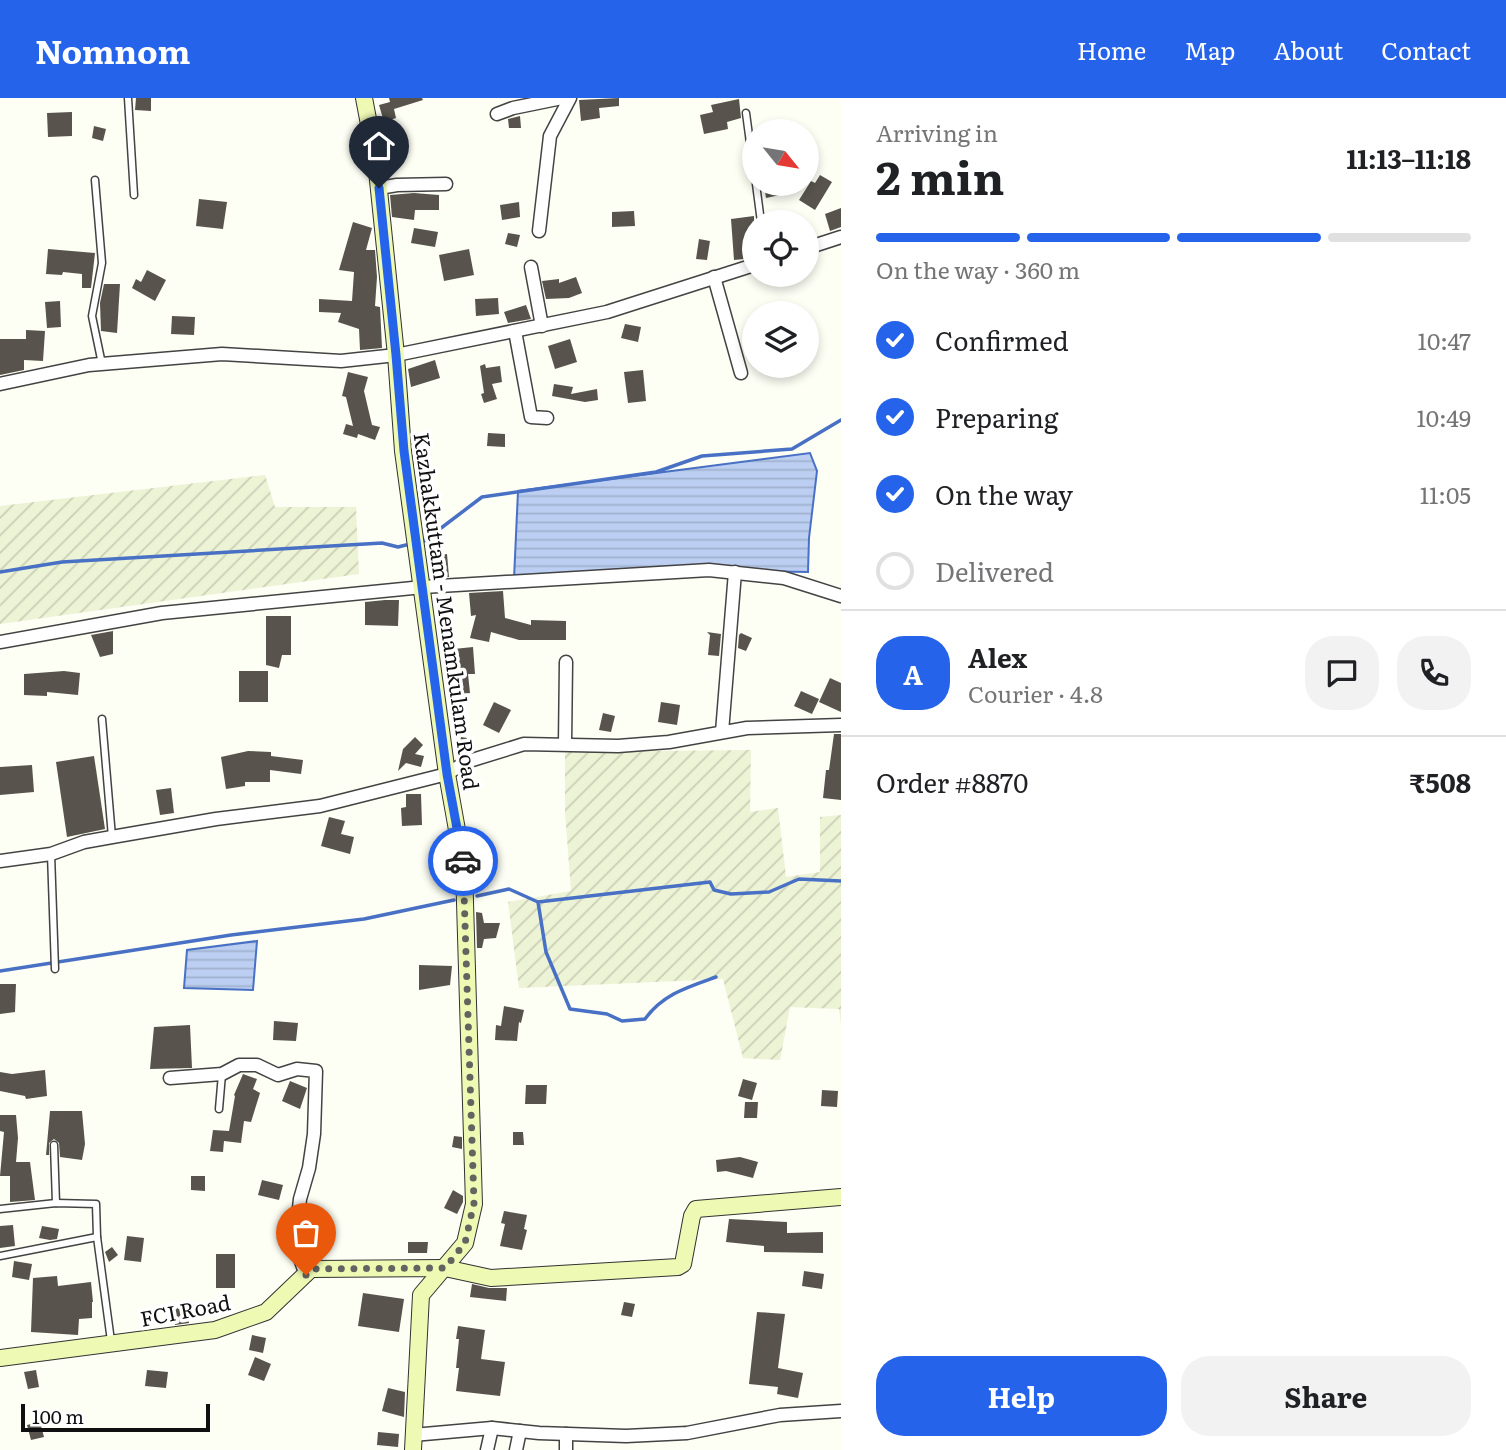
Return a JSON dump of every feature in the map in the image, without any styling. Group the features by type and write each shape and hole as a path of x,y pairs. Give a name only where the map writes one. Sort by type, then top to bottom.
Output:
{"main road":[{"name":"Kazhakkuttam - Menamkulam Road","path":"364,98 379,188 404,451 447,774 464,869 474,1203 465,1243 421,1295 413,1442"},
{"path":"306,1275 312,1269 445,1268 491,1278 678,1267 683,1264 692,1216 696,1209 841,1197"},
{"name":"FCI Road","path":"0,1358 215,1330 266,1312 306,1275"}],"street":[{"path":"497,114 562,98"},
{"path":"539,231 550,136 570,98"},
{"path":"379,188 397,184 446,184"},
{"path":"819,244 841,237"},
{"path":"531,267 542,326"},
{"path":"0,384 102,364 222,354 341,361 396,355 607,312 742,269"},
{"path":"714,277 741,373"},
{"path":"515,331 531,417 547,418"},
{"path":"0,642 162,613 423,587 709,570 784,578 841,596"},
{"path":"722,732 735,572"},
{"path":"565,744 566,662"},
{"path":"0,861 51,854 84,842 216,819 320,806 447,774 466,762 524,744 618,746 670,742 759,727 841,725"},
{"path":"170,1078 222,1074 239,1065 257,1065 278,1075 297,1069 316,1071 314,1134 309,1168 300,1199 295,1245 306,1275"},
{"path":"413,1442 492,1428 626,1436 687,1433 779,1415 841,1411"},
{"path":"487,1450 492,1428"},
{"path":"516,1450 520,1431"},
{"path":"566,1434 566,1450"}],"lane":[{"path":"128,98 134,195"},
{"path":"746,113 747,119"},
{"path":"95,180 102,263 92,316 102,364"},
{"path":"102,719 112,837"},
{"path":"51,854 55,969"},
{"path":"219,1109 222,1074"},
{"path":"54,1145 56,1203"},
{"path":"0,1209 56,1203 96,1204 97,1237 111,1343"},
{"path":"0,1256 97,1237"}],"green space":[{"path":"265,475 275,507 356,507 359,574 0,624 0,506"},
{"path":"751,750 750,812 778,808 786,877 820,872 820,817 841,815 841,1025 839,1009 790,1007 780,1060 743,1058 723,979 519,988 508,902 571,891 565,812 565,752"}],"water":[{"path":"810,453 817,471 808,572 607,570 514,579 518,491"},
{"path":"257,941 253,990 184,988 187,950"}],"building":[{"path":"136,98 151,98 151,111 135,110"},
{"path":"389,98 423,100 394,109 396,118 384,122 379,105 390,102"},
{"path":"619,98 619,106 599,108 600,118 581,121 579,100"},
{"path":"739,99 741,118 727,122 728,129 704,134 700,115 713,112 711,105"},
{"path":"72,112 72,136 48,137 47,113"},
{"path":"520,116 521,128 509,128 508,119"},
{"path":"94,126 106,129 103,141 92,138"},
{"path":"819,177 832,182 815,210 799,200 802,196 819,196"},
{"path":"390,195 439,195 439,210 415,210 414,220 392,217"},
{"path":"199,199 227,202 223,229 196,226"},
{"path":"519,202 520,217 502,220 500,205"},
{"path":"841,208 841,227 830,231 825,214"},
{"path":"634,211 635,226 612,227 612,212"},
{"path":"742,218 742,259 734,260 731,219"},
{"path":"353,222 372,228 366,250 375,250 375,306 380,307 382,348 360,350 359,329 338,322 341,313 319,312 319,299 352,301 354,272 339,270"},
{"path":"414,228 438,232 435,247 411,243"},
{"path":"508,233 520,235 517,247 505,244"},
{"path":"699,239 710,241 707,260 696,259"},
{"path":"48,249 95,253 91,288 82,288 82,274 46,274"},
{"path":"469,249 474,275 444,281 439,255"},
{"path":"147,270 166,280 155,301 132,288 136,279 141,282"},
{"path":"576,277 582,293 569,298 546,299 542,281 559,279 559,283"},
{"path":"104,284 120,284 117,333 101,331 100,303"},
{"path":"498,298 499,314 476,316 475,299"},
{"path":"60,301 61,327 47,328 45,302"},
{"path":"526,305 531,319 508,323 504,312"},
{"path":"172,316 195,317 194,335 171,334"},
{"path":"625,324 641,327 638,342 621,338"},
{"path":"26,330 45,331 43,361 24,360 24,370 0,375 0,339 26,339"},
{"path":"570,339 577,362 555,369 548,346"},
{"path":"435,360 440,378 411,387 408,369"},
{"path":"485,364 486,368 500,366 502,382 492,384 497,399 484,403 480,366"},
{"path":"643,370 646,401 628,403 624,372"},
{"path":"348,372 368,377 364,391 372,425 380,427 375,440 358,434 357,438 343,434 346,424 353,426 346,397 342,396"},
{"path":"554,384 573,387 571,394 597,389 598,400 585,402 552,396"},
{"path":"488,433 505,434 505,447 487,446"},
{"path":"447,554 449,577 431,578 428,556"},
{"path":"503,591 505,618 531,625 531,620 566,621 566,640 519,640 491,632 489,642 470,638 476,615 471,616 469,593"},
{"path":"399,600 398,626 365,625 365,602"},
{"path":"266,616 291,616 291,655 282,655 279,668 266,665"},
{"path":"113,631 113,654 100,657 91,635"},
{"path":"707,632 721,634 719,656 708,655 710,635"},
{"path":"741,633 752,638 746,651 738,648"},
{"path":"473,647 475,674 468,674 470,693 453,695 451,676 447,677 444,650"},
{"path":"64,671 80,673 78,695 47,692 47,696 24,695 24,674"},
{"path":"239,671 268,671 268,702 239,702"},
{"path":"830,678 841,683 841,712 819,702"},
{"path":"801,691 819,699 812,714 794,706"},
{"path":"494,702 511,710 499,733 483,725"},
{"path":"661,702 680,705 677,725 658,722"},
{"path":"603,713 615,716 611,732 599,730"},
{"path":"834,734 841,734 841,800 823,798"},
{"path":"415,737 423,745 415,754 424,756 421,767 406,763 398,771 403,749"},
{"path":"461,737 473,739 471,751 458,754"},
{"path":"248,751 271,752 271,756 303,760 301,774 270,770 270,782 245,782 245,786 226,789 221,757"},
{"path":"94,756 105,829 67,837 56,762"},
{"path":"32,765 34,792 0,795 0,767"},
{"path":"171,788 174,813 160,815 156,790"},
{"path":"406,794 421,794 422,825 402,826 401,808 406,807"},
{"path":"329,817 345,821 341,834 354,837 350,854 321,846"},
{"path":"476,912 482,913 484,923 500,923 496,938 484,939 482,948 477,948"},
{"path":"419,965 452,966 450,985 419,990"},
{"path":"0,984 16,984 15,1012 0,1014"},
{"path":"504,1006 524,1010 521,1023 519,1022 517,1041 495,1040 496,1025 501,1026"},
{"path":"274,1021 298,1023 296,1041 273,1040"},
{"path":"190,1025 192,1068 150,1069 154,1027"},
{"path":"45,1070 47,1096 26,1099 25,1096 0,1091 0,1072 12,1074"},
{"path":"243,1074 257,1079 253,1089 260,1093 251,1122 244,1121 241,1143 224,1141 223,1152 210,1151 213,1130 229,1131 234,1095"},
{"path":"743,1079 757,1083 752,1100 738,1096"},
{"path":"290,1081 307,1088 300,1109 282,1101"},
{"path":"526,1085 547,1085 546,1104 525,1104"},
{"path":"822,1090 838,1091 837,1107 821,1106"},
{"path":"745,1102 758,1102 757,1118 744,1118"},
{"path":"50,1111 82,1111 85,1144 82,1160 60,1157 59,1143 54,1139 49,1143 49,1155 46,1155"},
{"path":"0,1115 16,1115 16,1162 30,1162 35,1200 10,1202 10,1176 0,1176 4,1132 0,1131"},
{"path":"513,1132 523,1132 524,1145 513,1145"},
{"path":"454,1136 462,1137 462,1149 452,1147"},
{"path":"740,1157 758,1162 753,1178 726,1171 717,1172 716,1160"},
{"path":"191,1176 205,1176 205,1191 191,1190"},
{"path":"262,1180 283,1185 279,1200 258,1195"},
{"path":"453,1190 463,1196 457,1214 444,1208"},
{"path":"504,1211 527,1215 524,1229 527,1230 522,1250 500,1246 505,1224 501,1223"},
{"path":"729,1219 787,1222 787,1233 823,1232 823,1253 764,1252 764,1246 726,1242"},
{"path":"13,1225 15,1246 0,1248 0,1226"},
{"path":"42,1226 59,1229 57,1239 39,1238"},
{"path":"127,1236 144,1238 141,1262 124,1260"},
{"path":"408,1242 428,1242 427,1253 408,1253"},
{"path":"112,1247 118,1255 109,1262 105,1252"},
{"path":"216,1254 235,1254 235,1288 216,1288"},
{"path":"14,1261 32,1264 29,1280 12,1277"},
{"path":"804,1271 824,1274 822,1289 802,1286"},
{"path":"57,1276 58,1286 91,1282 92,1318 79,1319 78,1335 31,1332 33,1278"},
{"path":"472,1284 507,1288 506,1301 470,1297"},
{"path":"363,1293 404,1299 399,1332 358,1326"},
{"path":"624,1302 635,1304 632,1317 621,1315"},
{"path":"187,1306 189,1323 175,1325 173,1308"},
{"path":"757,1312 785,1314 778,1368 803,1373 798,1398 777,1394 778,1387 749,1384"},
{"path":"458,1326 485,1330 481,1359 505,1362 500,1396 456,1391 459,1368 456,1368"},
{"path":"252,1335 266,1338 263,1353 249,1350"},
{"path":"255,1357 271,1364 264,1381 248,1375"},
{"path":"36,1370 39,1387 28,1389 24,1372"},
{"path":"147,1370 168,1372 166,1388 145,1386"},
{"path":"388,1388 405,1392 404,1417 382,1411"},
{"path":"40,1422 44,1437 31,1440 27,1425"},
{"path":"378,1432 399,1434 398,1447 377,1445"}],"waterway":[{"path":"424,541 482,497 656,472 702,456 792,449 841,420"},
{"path":"0,572 62,562 382,543 398,547 406,545"},
{"path":"716,977 668,997 645,1019 622,1021 607,1014 570,1009 546,952 538,902 710,882 714,890 731,894 769,892 799,879 841,881"},
{"path":"477,896 509,889 538,902"},
{"path":"0,971 231,935 364,919 454,900"}],"way so far":[{"path":"306,1275 312,1269 445,1268 465,1243 474,1203 463,861"}],"route":[{"path":"379,188 404,451 447,774 463,861"}]}
